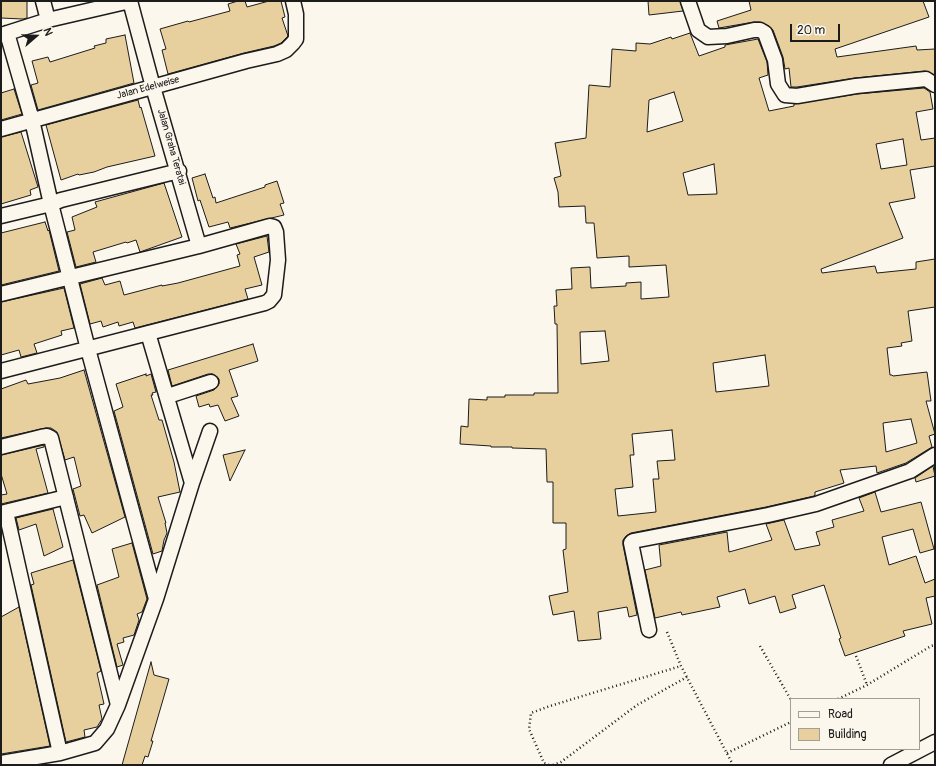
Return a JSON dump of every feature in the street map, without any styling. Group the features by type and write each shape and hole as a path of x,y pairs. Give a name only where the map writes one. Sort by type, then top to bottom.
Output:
{"street":[{"path":"43,1 48,20"},
{"path":"130,1 48,20 4,34 32,120 51,204 88,349 156,599"},
{"name":"Jalan Graha Teratai","path":"130,1 199,246"},
{"name":"Jalan Edelweise","path":"1,129 277,54 286,50 296,39 296,14 293,1"},
{"path":"688,1 698,30 708,36 727,36 754,30 760,30 765,33 775,60 778,84 785,95 797,96 856,86 926,79 935,85"},
{"path":"1,216 179,172"},
{"path":"1,294 199,246 270,226 274,227 276,232 278,260 274,296 269,301 1,371"},
{"path":"148,333 168,396 192,483"},
{"path":"168,396 211,382"},
{"path":"1,763 60,753 95,743 107,729 118,705 156,599 192,483 210,431"},
{"path":"1,447 40,437 47,436 50,438 118,705"},
{"path":"649,630 631,543 633,541 768,515 816,504 910,471 935,455"},
{"path":"60,753 3,512 66,497"},
{"path":"920,750 935,742"},
{"path":"891,765 920,750"}],"path":[{"path":"667,632 681,666 733,765"},
{"path":"840,698 867,685 935,645"},
{"path":"760,646 790,698"},
{"path":"856,656 867,685"},
{"path":"549,765 544,763 529,730 531,713 681,666"},
{"path":"553,765 561,762 637,706 687,677"},
{"path":"727,753 790,722"}],"building":[{"path":"1,1 27,1 27,18 1,18"},
{"path":"238,1 245,1 247,7 269,1 281,1 285,17 282,18 288,36 281,43 274,46 168,74 162,50 166,49 160,29 230,11 228,4"},
{"path":"648,1 680,1 683,11 649,15"},
{"path":"749,1 923,1 929,17 835,49 837,57 916,46 917,50 935,49 935,75 925,71 855,78 791,87 789,68 785,69 783,57 773,30 769,26 760,22 754,22 719,28 717,21 751,10"},
{"path":"690,33 699,56 725,47 725,45 758,39 767,62 768,75 759,78 769,111 794,106 794,104 857,94 924,88 930,92 933,109 916,112 921,140 935,138 935,166 910,170 915,198 889,203 903,238 821,269 822,273 875,266 877,273 916,269 916,262 935,259 935,307 908,311 912,341 901,343 902,346 887,348 890,375 893,376 927,372 931,401 926,401 935,434 929,436 932,447 906,463 877,473 876,466 840,470 844,483 815,492 814,496 766,507 631,533 623,540 623,545 637,615 629,617 627,607 598,612 601,639 578,641 574,611 553,615 549,596 568,592 563,550 566,549 566,523 553,523 553,482 547,482 546,449 460,444 461,426 468,427 469,399 487,400 487,397 505,397 505,395 558,393 557,324 555,324 554,306 557,306 556,290 572,289 571,268 590,267 591,288 626,286 626,283 641,282 641,299 669,297 666,265 629,267 629,256 597,258 594,223 586,223 585,206 559,207 558,192 554,178 561,176 555,143 586,138 589,85 610,87 612,49 636,51 636,43 650,44 671,37 672,39","holes":["674,92 683,121 647,132 649,100","903,139 907,165 881,169 876,144","714,164 717,194 688,195 683,173","605,331 609,361 581,364 580,332","765,355 769,386 716,392 713,363","911,419 917,443 886,452 883,423","672,430 675,460 657,461 659,479 653,479 656,512 618,516 615,489 633,487 630,455 634,455 632,434"]},
{"path":"125,35 134,83 38,110 31,85 38,83 32,61 48,57 50,62 95,48 94,46 106,43 106,39"},
{"path":"14,89 22,114 1,120 1,93"},
{"path":"138,100 155,156 107,167 94,172 78,174 61,180 46,125"},
{"path":"21,132 38,187 30,190 31,195 1,204 1,137"},
{"path":"205,174 216,203 265,187 265,185 277,181 284,203 280,204 284,215 230,228 228,222 209,227 200,200 198,201 192,178"},
{"path":"164,183 182,237 140,252 136,240 126,242 93,252 96,262 76,267 67,232 75,230 72,217 97,207 95,202"},
{"path":"45,222 48,231 49,230 59,271 1,285 1,233"},
{"path":"267,236 269,252 254,257 262,285 245,289 248,299 135,328 133,322 119,326 118,322 103,327 101,321 90,324 80,284 102,278 105,285 120,281 124,295 162,285 178,283 240,266 237,255 240,254 236,244"},
{"path":"64,288 74,328 61,331 62,335 34,344 37,353 21,357 19,350 1,355 1,302"},
{"path":"253,344 258,361 229,370 238,396 231,398 239,416 225,421 218,405 210,407 209,404 199,407 196,396 214,390 219,384 219,379 213,374 208,374 172,386 168,370"},
{"path":"84,370 125,517 92,533 84,515 80,516 73,489 81,486 74,457 65,460 57,432 51,428 46,428 1,438 1,389 26,380 28,384 60,378"},
{"path":"146,374 146,376 151,374 156,392 152,393 153,395 151,395 159,420 162,420 174,462 180,492 158,497 166,523 167,533 162,551 153,554 114,411 123,407 116,384"},
{"path":"44,445 44,447 36,449 48,493 1,504 1,495 7,494 1,474 1,455"},
{"path":"245,450 230,481 223,455"},
{"path":"933,466 935,476 916,482 915,478"},
{"path":"875,492 881,512 921,502 934,549 920,553 913,529 882,537 889,565 916,556 925,583 935,579 935,596 926,598 932,624 903,631 905,636 845,656 839,639 841,638 824,585 792,595 796,608 780,613 775,596 749,604 745,589 717,597 720,607 682,615 681,612 655,618 645,570 661,566 659,545 727,532 729,552 772,540 766,524 784,520 795,550 820,545 816,532 834,527 832,520 864,511 859,498"},
{"path":"53,509 63,547 44,556 36,524 19,530 16,518"},
{"path":"132,543 147,599 142,612 137,614 139,620 134,635 123,638 124,642 117,644 123,665 117,667 97,585 119,577 112,549"},
{"path":"73,560 101,671 97,673 104,704 99,705 102,719 97,727 84,730 85,737 66,742 31,585 34,584 31,573"},
{"path":"19,607 50,746 1,754 1,617"},
{"path":"151,662 154,675 169,679 151,741 153,741 148,757 145,756 142,765 122,765"}]}
